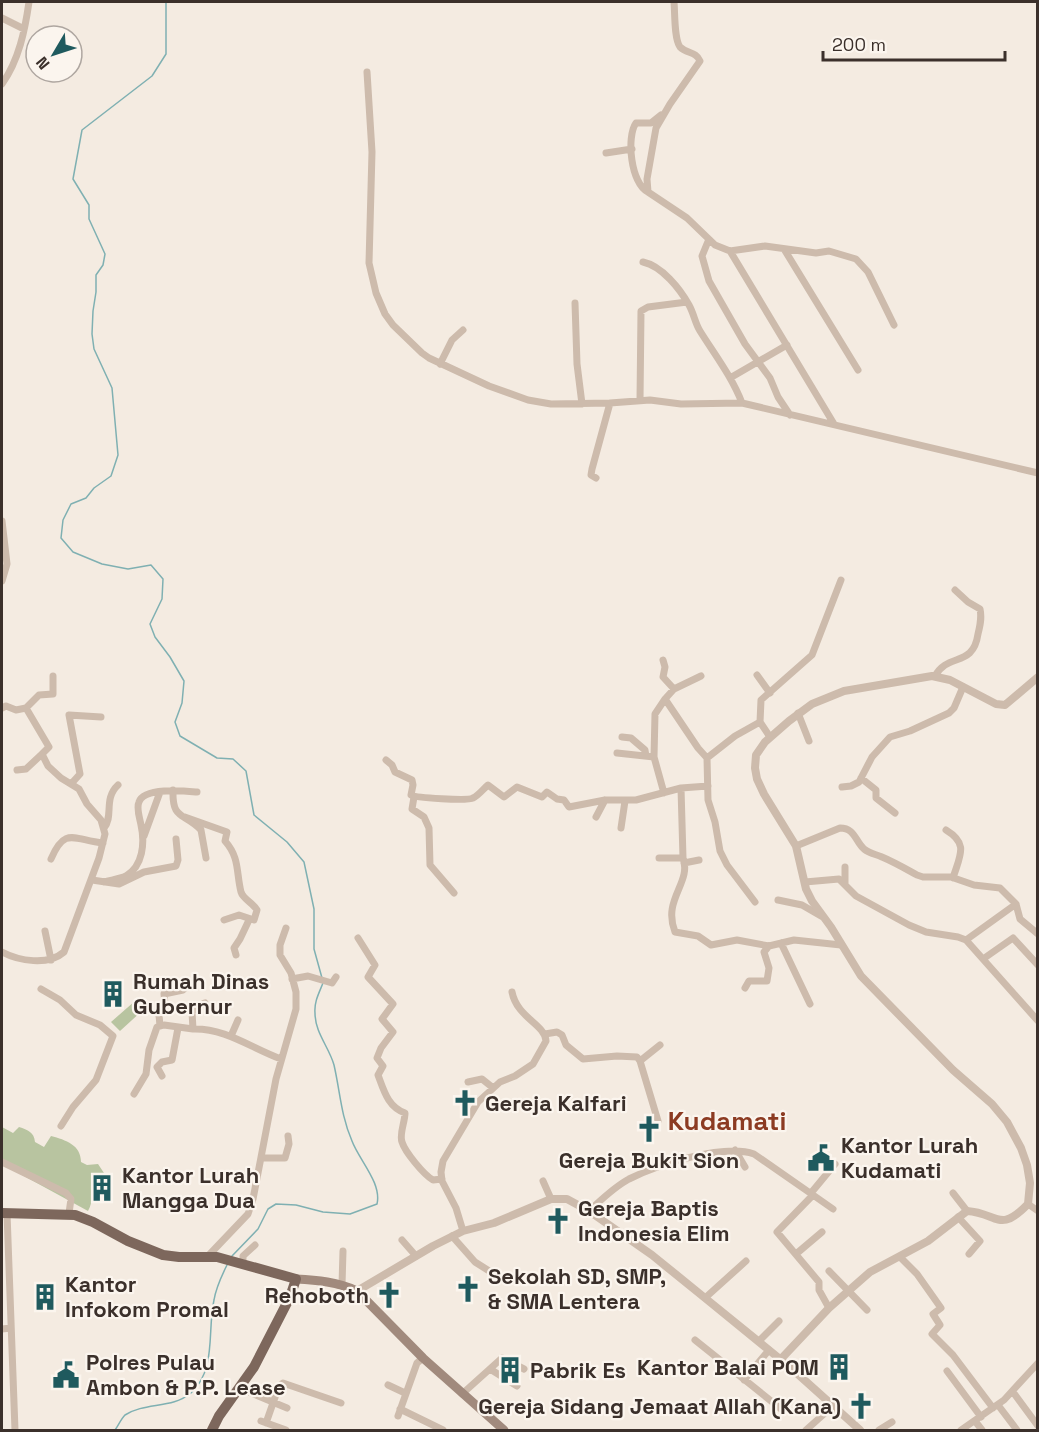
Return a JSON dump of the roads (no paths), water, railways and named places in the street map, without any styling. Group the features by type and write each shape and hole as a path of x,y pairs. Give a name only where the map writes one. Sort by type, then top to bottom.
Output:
{"main road":[{"path":"4,1213 69,1214 93,1222 128,1241 163,1255 212,1256 296,1279 342,1285 357,1291 423,1358 504,1431"},
{"path":"212,1431 219,1416 258,1361 290,1297 296,1279"}],"street":[{"path":"25,24 28,2"},
{"path":"648,192 647,179 654,137 665,112 700,59 696,54 682,49 678,43 674,2"},
{"path":"2,18 24,29 15,61 2,84"},
{"path":"367,72 372,152 369,262 371,276 389,321 422,353 440,364 489,386 528,400 551,404 610,404 640,400 681,404 742,403 1038,473"},
{"path":"665,112 651,123 639,122 634,125 632,149 637,182 687,218 715,245 730,251 765,246 816,253 829,251 856,259 868,272 894,325"},
{"path":"606,153 632,149"},
{"path":"709,240 702,256 706,274 745,344 770,378 778,397 790,415"},
{"path":"784,249 858,370"},
{"path":"730,251 834,424"},
{"path":"643,262 651,263 663,273 687,302 699,329 730,378 742,403"},
{"path":"640,400 641,311 648,307 687,302"},
{"path":"574,303 577,364 582,404"},
{"path":"440,364 452,340 464,330"},
{"path":"730,378 787,345"},
{"path":"596,478 591,475 592,469 610,404"},
{"path":"2,521 7,570 2,581"},
{"path":"770,737 760,722 761,700 812,655 841,580"},
{"path":"935,676 946,665 972,652 977,643 980,609 955,590"},
{"path":"663,660 665,666 663,677 674,689"},
{"path":"757,675 770,693"},
{"path":"2,708 6,706 16,710 26,708 39,695 53,693 53,676"},
{"path":"664,793 654,757 655,714 674,689 701,676"},
{"path":"953,1193 967,1211 994,1220 1006,1220 1018,1214 1028,1204 1030,1183 1022,1148 1002,1116 891,1009 861,976 831,927 812,902 796,846 764,794 755,774 756,755 770,737 798,713 812,704 844,691 915,677 935,676 996,704 1005,705 1038,677"},
{"path":"843,787 856,784 886,739 916,729 949,713 954,708 963,687"},
{"path":"665,699 707,758 708,800 720,851 727,865 754,902"},
{"path":"17,770 26,768 49,747 26,708"},
{"path":"798,713 809,741"},
{"path":"71,784 80,774 69,715 100,717"},
{"path":"707,758 735,736 760,722"},
{"path":"622,737 633,739 645,750 646,756"},
{"path":"617,753 654,757"},
{"path":"2,952 22,960 51,960 64,952 92,880 105,834 98,815 87,804 78,789 60,778 48,766 42,754"},
{"path":"386,760 395,772 411,780 413,785 411,795 414,797 412,809 424,817 429,828 430,865 454,893"},
{"path":"861,778 876,790 876,798 895,813"},
{"path":"414,797 468,800 488,785 502,797 517,787 540,797 547,792 557,799 564,800 568,807 605,801 636,800 681,788 708,786"},
{"path":"104,828 107,823 110,797 117,786"},
{"path":"681,788 684,876 672,905 675,932 698,936 711,945 737,940 769,946 794,940 841,945"},
{"path":"173,790 172,805 177,813 201,830 206,858"},
{"path":"144,836 138,802 143,797 173,790 197,792"},
{"path":"104,882 125,876 134,870 140,860 144,836 160,792"},
{"path":"596,817 605,801"},
{"path":"621,828 625,801"},
{"path":"182,816 227,831 225,841 237,863 241,892 257,910 255,919 252,921 236,915 224,920"},
{"path":"796,846 840,828 847,828 871,854 923,877 953,878 974,885 1000,888 1016,904 1020,919 1038,934"},
{"path":"946,830 958,837 961,845 953,878"},
{"path":"51,859 57,845 63,839 103,843"},
{"path":"92,880 122,884 144,872 176,866 178,860 176,839"},
{"path":"659,858 699,860"},
{"path":"844,884 845,867"},
{"path":"805,882 834,878 842,880 856,896 916,928 966,940 1038,1021"},
{"path":"778,900 802,905 821,916"},
{"path":"966,940 1016,904"},
{"path":"236,955 234,948 249,920"},
{"path":"212,1256 248,1214 262,1158 281,1059 296,1009 292,979 280,955 280,945 286,928"},
{"path":"45,931 51,960"},
{"path":"358,938 375,965 368,977 393,1004 382,1019 393,1032 381,1048 377,1058 383,1068 378,1075 392,1106 405,1113 403,1145 426,1175 433,1180 442,1179"},
{"path":"983,959 1013,938 1038,965"},
{"path":"781,944 810,1004"},
{"path":"745,988 749,981 767,981 769,968 764,952 769,946"},
{"path":"292,979 308,976 332,983 336,977"},
{"path":"160,1026 159,1015 165,1004 164,994 181,991 189,983"},
{"path":"41,989 60,1000 76,1015 100,1025 113,1036 96,1080 61,1126"},
{"path":"463,1231 456,1208 442,1179 443,1161 470,1112 492,1087 533,1064 546,1041 545,1034 515,1005 512,992"},
{"path":"193,1029 192,1012 197,1006 205,1003"},
{"path":"231,1036 238,1020"},
{"path":"134,1094 146,1074 149,1050 157,1027 160,1026 211,1030 231,1036 281,1059"},
{"path":"162,1076 157,1067 162,1062 172,1060 178,1028"},
{"path":"545,1034 556,1032 562,1035 566,1046 583,1059 634,1056 640,1061 658,1121"},
{"path":"640,1061 660,1045"},
{"path":"468,1082 482,1079 492,1087"},
{"path":"262,1158 285,1158 289,1144 288,1136"},
{"path":"735,1150 745,1167"},
{"path":"589,1212 615,1188 630,1179 692,1158 735,1150 760,1157 833,1209"},
{"path":"2,1162 66,1193 71,1199 69,1214"},
{"path":"829,1308 819,1290 819,1282 777,1232 812,1194 835,1164"},
{"path":"543,1181 551,1199"},
{"path":"357,1291 463,1231 494,1223 551,1199 567,1199 652,1255 782,1359 860,1431"},
{"path":"1028,1204 1038,1211"},
{"path":"782,1359 829,1308 870,1272 928,1241 967,1211"},
{"path":"4,1213 15,1431"},
{"path":"958,1216 980,1241 969,1254"},
{"path":"796,1254 822,1233"},
{"path":"452,1236 475,1262 505,1281"},
{"path":"402,1240 416,1256"},
{"path":"240,1263 243,1256 255,1245"},
{"path":"342,1285 343,1251"},
{"path":"900,1257 917,1274 941,1308 933,1314 940,1325 932,1334 953,1355 1017,1431"},
{"path":"705,1298 746,1261"},
{"path":"829,1271 867,1310"},
{"path":"759,1341 779,1321"},
{"path":"2,1329 11,1328"},
{"path":"695,1340 781,1409"},
{"path":"744,1380 769,1350"},
{"path":"423,1358 417,1363 399,1412 443,1431"},
{"path":"462,1394 503,1358 524,1370"},
{"path":"963,1430 1013,1392 1036,1367"},
{"path":"490,1369 517,1386"},
{"path":"946,1371 978,1419 982,1431"},
{"path":"286,1431 264,1422 279,1386 283,1383 341,1403"},
{"path":"388,1385 405,1392"},
{"path":"239,1388 287,1408"},
{"path":"1013,1392 1038,1426"},
{"path":"806,1431 834,1405"},
{"path":"879,1431 892,1422"}],"waterway":[{"path":"166,2 166,54 152,76 82,130 73,179 89,205 89,219 105,254 103,265 96,275 92,334 94,349 112,388 118,455 111,476 94,488 86,498 71,504 63,520 61,538 73,552 102,564 128,569 151,565 163,579 162,599 150,624 155,637 184,681 182,703 175,722 180,736 217,758 233,759 246,771 254,815 287,842 304,862 314,909 314,949 322,978"},
{"path":"232,1256 258,1229 268,1209 276,1204 350,1214 377,1204 378,1196 373,1180 348,1132 332,1058 317,1027 315,1005 323,983"},
{"path":"115,1430 125,1415 141,1408 167,1404 184,1398 199,1383 208,1361 215,1295 227,1265"}],"place":[{"name":"Rumah Dinas Gubernur","path":"113,994"},
{"name":"Gereja Kalfari","path":"465,1103"},
{"name":"Gereja Bukit Sion","path":"649,1129"},
{"name":"Kantor Lurah Kudamati","path":"821,1158"},
{"name":"Kantor Lurah Mangga Dua","path":"102,1188"},
{"name":"Gereja Baptis Indonesia Elim","path":"558,1221"},
{"name":"Sekolah SD, SMP, & SMA Lentera","path":"468,1289"},
{"name":"Rehoboth","path":"389,1295"},
{"name":"Kantor Infokom Promal","path":"45,1297"},
{"name":"Kantor Balai POM","path":"839,1367"},
{"name":"Pabrik Es","path":"510,1370"},
{"name":"Polres Pulau Ambon & P.P. Lease","path":"66,1375"},
{"name":"Gereja Sidang Jemaat Allah (Kana)","path":"861,1406"}],"district":[{"name":"Kudamati","path":"727,1121"}]}
